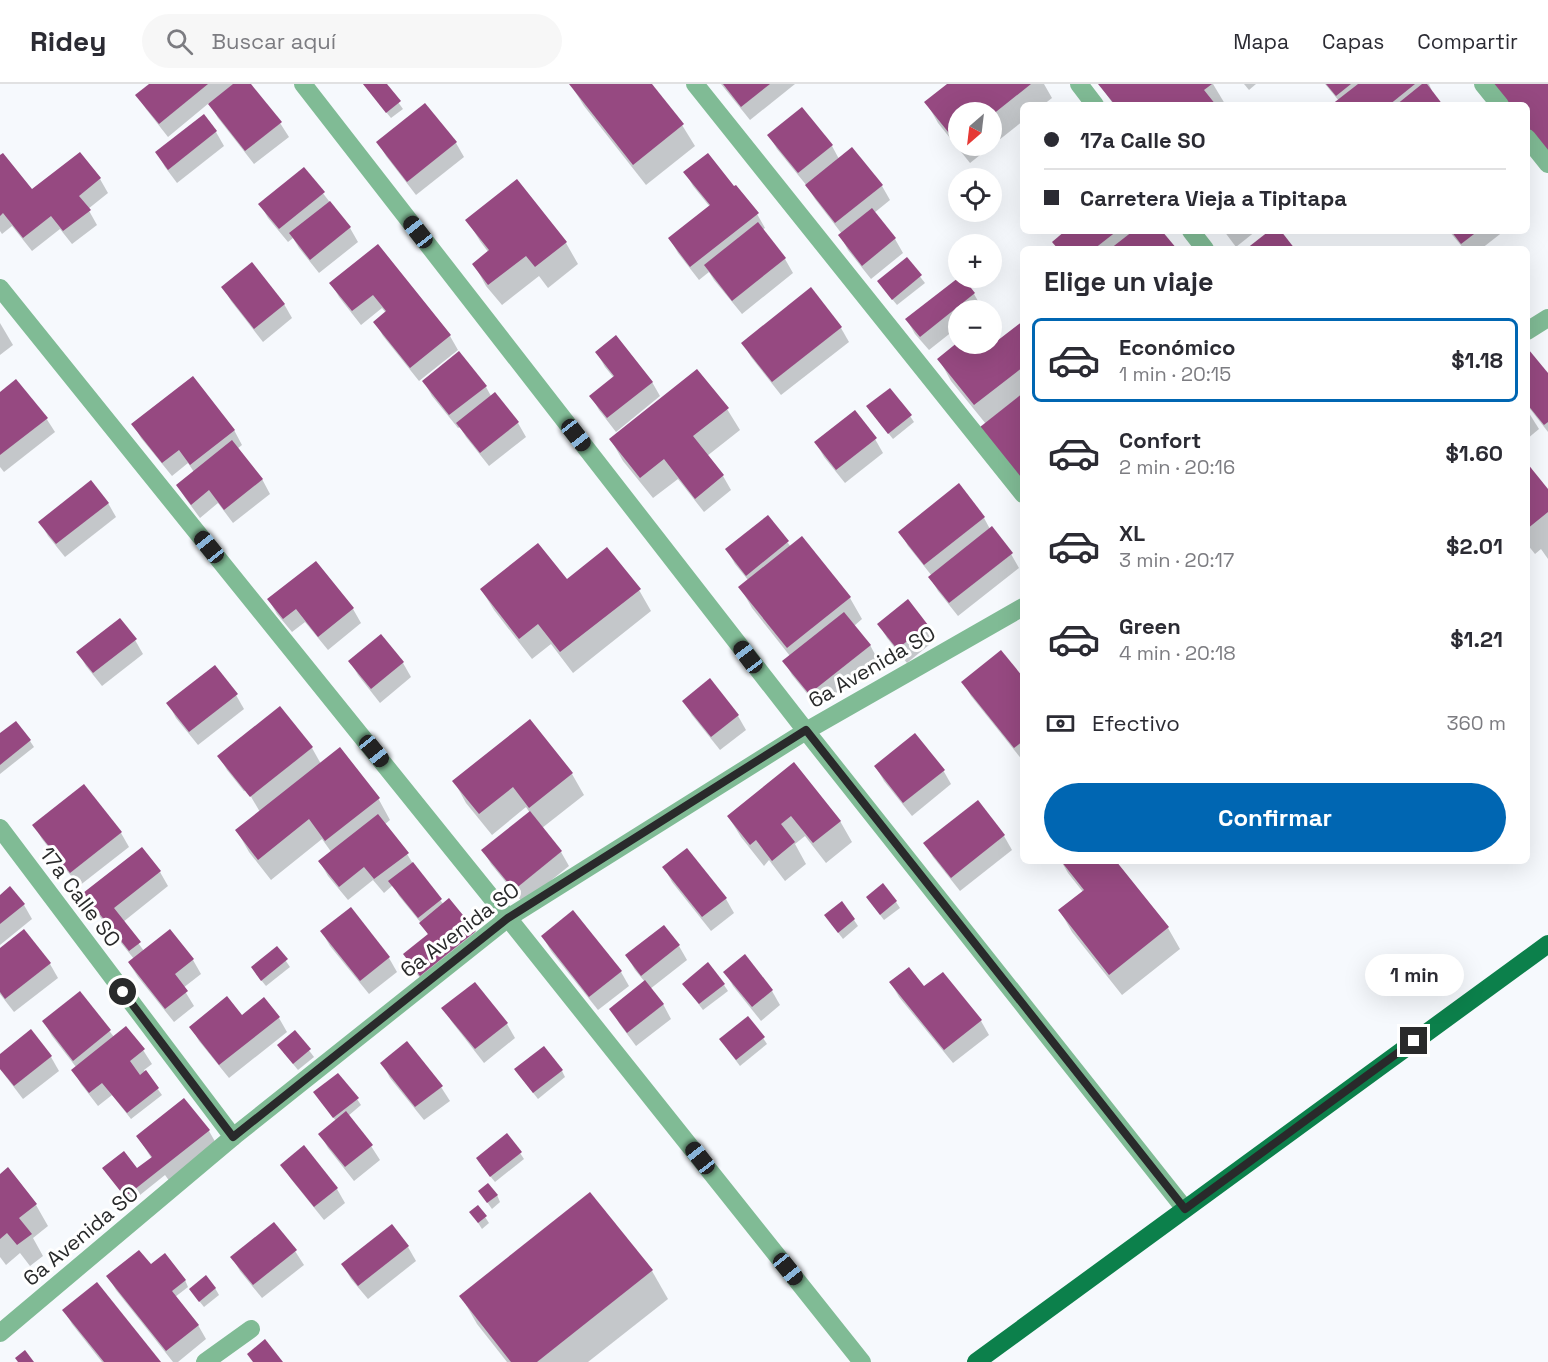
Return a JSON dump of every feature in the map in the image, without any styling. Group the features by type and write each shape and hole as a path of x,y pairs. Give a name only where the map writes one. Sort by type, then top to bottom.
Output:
{"main road":[{"path":"976,1362 1548,944"}],"street":[{"path":"303,84 806,730 1185,1209"},
{"path":"695,84 1020,490"},
{"path":"1079,84 1093,102"},
{"path":"1483,84 1498,102"},
{"path":"1530,142 1548,164"},
{"path":"0,288 508,918 862,1362"},
{"path":"1530,329 1548,318"},
{"name":"6a Avenida SO","path":"0,1333 233,1137 508,918 806,730 1020,609"},
{"name":"17a Calle SO","path":"0,828 233,1137"},
{"path":"205,1362 251,1329"}],"building":[{"path":"149,84 208,84 159,124 135,95"},
{"path":"233,84 251,84 282,122 245,151 208,104"},
{"path":"363,84 387,84 401,101 386,113"},
{"path":"569,84 652,84 684,124 633,165"},
{"path":"723,84 770,84 741,107"},
{"path":"947,84 1031,84 1002,107 1002,102 948,102 948,132 924,102"},
{"path":"1098,84 1212,84 1204,90 1214,102 1113,102"},
{"path":"1326,84 1351,84 1336,96"},
{"path":"1358,84 1415,84 1393,102 1335,102"},
{"path":"1422,84 1427,84 1441,102 1400,102"},
{"path":"1489,84 1548,84 1548,157 1530,135 1530,102 1504,102"},
{"path":"425,103 457,142 407,182 376,142"},
{"path":"802,107 833,145 798,173 767,135"},
{"path":"204,114 217,131 168,170 155,152"},
{"path":"852,147 883,185 835,223 805,185"},
{"path":"80,152 101,178 79,196 91,210 63,231 51,216 23,238 3,213 0,216 0,155 3,153 32,189"},
{"path":"708,153 759,213 690,267 668,238 710,205 683,172"},
{"path":"304,167 325,192 279,229 258,204"},
{"path":"517,179 567,242 535,267 526,256 488,285 472,264 489,250 465,220"},
{"path":"330,201 351,227 310,260 289,233"},
{"path":"872,208 896,238 862,266 838,235"},
{"path":"758,222 786,258 732,301 704,265"},
{"path":"1061,234 1113,234 1098,246 1055,246 1052,242"},
{"path":"1129,234 1164,234 1174,246 1114,246"},
{"path":"1265,234 1283,234 1293,246 1250,246"},
{"path":"1453,234 1474,234 1461,244"},
{"path":"378,244 451,335 410,368 373,322 386,311 373,295 352,311 329,283"},
{"path":"907,257 922,275 892,300 877,281"},
{"path":"252,262 285,304 254,329 221,287"},
{"path":"948,286 948,288 971,288 975,293 966,300 948,300 948,315 920,337 905,319"},
{"path":"811,287 842,327 772,382 741,343"},
{"path":"1020,323 1020,369 974,405 937,359 948,350 948,354 1002,354 1002,337"},
{"path":"616,335 653,382 607,418 589,396 614,376 595,352"},
{"path":"459,351 487,386 449,415 422,381"},
{"path":"1530,351 1548,373 1548,422 1544,425 1530,408"},
{"path":"697,369 729,408 693,436 724,475 695,499 664,459 640,478 609,439"},
{"path":"193,376 235,430 190,465 179,450 162,463 131,424"},
{"path":"16,379 48,418 0,455 0,392"},
{"path":"890,388 912,415 888,434 866,406"},
{"path":"495,392 519,422 480,453 456,423"},
{"path":"1020,395 1020,477 980,427"},
{"path":"855,410 877,438 836,470 814,442"},
{"path":"232,440 263,479 224,510 209,490 191,505 176,485"},
{"path":"1530,467 1548,489 1548,512 1530,527"},
{"path":"91,480 109,503 56,544 38,522"},
{"path":"959,483 985,517 924,565 898,532"},
{"path":"768,515 789,541 746,576 725,549"},
{"path":"992,526 1013,553 949,603 928,577"},
{"path":"802,536 851,597 787,648 738,587"},
{"path":"538,543 567,579 607,547 641,589 560,652 538,624 519,639 480,589"},
{"path":"316,561 354,608 318,637 296,609 283,619 267,599"},
{"path":"908,599 928,625 897,649 877,624"},
{"path":"844,612 871,645 809,694 782,661"},
{"path":"120,618 137,639 93,673 76,652"},
{"path":"381,634 404,662 371,689 348,661"},
{"path":"1001,650 1020,673 1020,743 1014,748 961,682"},
{"path":"215,665 238,694 189,732 166,703"},
{"path":"710,678 739,715 711,737 682,701"},
{"path":"280,706 313,747 250,797 217,756"},
{"path":"530,719 573,773 529,808 513,787 479,814 452,781"},
{"path":"16,721 31,740 0,765 0,733"},
{"path":"915,733 945,770 903,803 874,766"},
{"path":"340,747 380,798 325,841 309,819 258,860 235,830"},
{"path":"794,762 841,821 813,843 791,816 781,824 795,842 772,861 756,840 750,845 727,816"},
{"path":"84,784 122,832 70,873 32,825"},
{"path":"978,800 1005,835 951,878 923,843"},
{"path":"530,811 562,851 514,890 481,850"},
{"path":"378,814 409,853 374,879 364,867 339,887 318,861"},
{"path":"142,847 161,871 114,908 141,942 129,951 83,893"},
{"path":"687,848 727,898 702,917 662,867"},
{"path":"413,862 442,899 418,918 388,881"},
{"path":"1063,864 1118,864 1169,927 1109,975 1058,910 1084,890"},
{"path":"883,883 897,901 880,915 866,897"},
{"path":"10,886 25,904 0,924 0,895"},
{"path":"449,898 476,931 420,976 403,954 428,934 419,923"},
{"path":"842,901 855,919 838,933 824,915"},
{"path":"351,907 390,957 360,981 320,931"},
{"path":"573,910 622,971 589,997 541,936"},
{"path":"664,925 680,945 641,976 625,955"},
{"path":"24,929 51,963 5,999 0,992 0,948"},
{"path":"170,929 194,959 175,974 188,991 165,1009 128,962"},
{"path":"277,946 288,959 261,981 251,967"},
{"path":"745,954 773,990 752,1007 723,972"},
{"path":"708,962 725,984 699,1004 682,984"},
{"path":"909,967 924,986 943,972 982,1020 944,1050 889,982"},
{"path":"645,980 664,1004 627,1033 609,1009"},
{"path":"475,982 508,1023 475,1049 441,1008"},
{"path":"80,991 111,1030 73,1061 42,1021"},
{"path":"227,996 242,1015 264,997 280,1017 219,1065 189,1027"},
{"path":"748,1016 765,1037 736,1060 719,1039"},
{"path":"126,1026 145,1049 130,1061 140,1075 146,1070 159,1088 127,1113 102,1083 89,1093 71,1070"},
{"path":"31,1029 52,1056 14,1086 0,1069 0,1054"},
{"path":"295,1030 311,1049 293,1064 277,1045"},
{"path":"407,1041 443,1086 415,1107 380,1063"},
{"path":"544,1046 563,1070 533,1093 514,1069"},
{"path":"338,1073 359,1098 333,1118 313,1092"},
{"path":"184,1098 210,1130 125,1197 102,1168 124,1151 137,1168 152,1157 136,1136"},
{"path":"346,1111 373,1145 345,1167 318,1134"},
{"path":"507,1133 522,1152 490,1177 476,1158"},
{"path":"304,1145 338,1188 314,1207 280,1165"},
{"path":"8,1167 37,1204 19,1218 32,1234 17,1245 7,1233 0,1239 0,1174"},
{"path":"488,1183 498,1195 487,1203 478,1191"},
{"path":"590,1192 653,1270 537,1362 511,1362 459,1296"},
{"path":"478,1205 487,1216 478,1223 469,1212"},
{"path":"274,1222 297,1250 253,1285 230,1257"},
{"path":"392,1224 409,1246 358,1286 341,1264"},
{"path":"139,1250 151,1264 165,1253 186,1280 172,1291 199,1325 166,1351 106,1276"},
{"path":"206,1275 216,1288 199,1302 189,1289"},
{"path":"97,1282 161,1362 104,1362 62,1310"},
{"path":"265,1339 283,1362 253,1362 247,1354"},
{"path":"25,1350 34,1362 18,1362 15,1358"}],"route":[{"path":"123,992 233,1137 508,918 806,730 1185,1209 1414,1041"}]}
